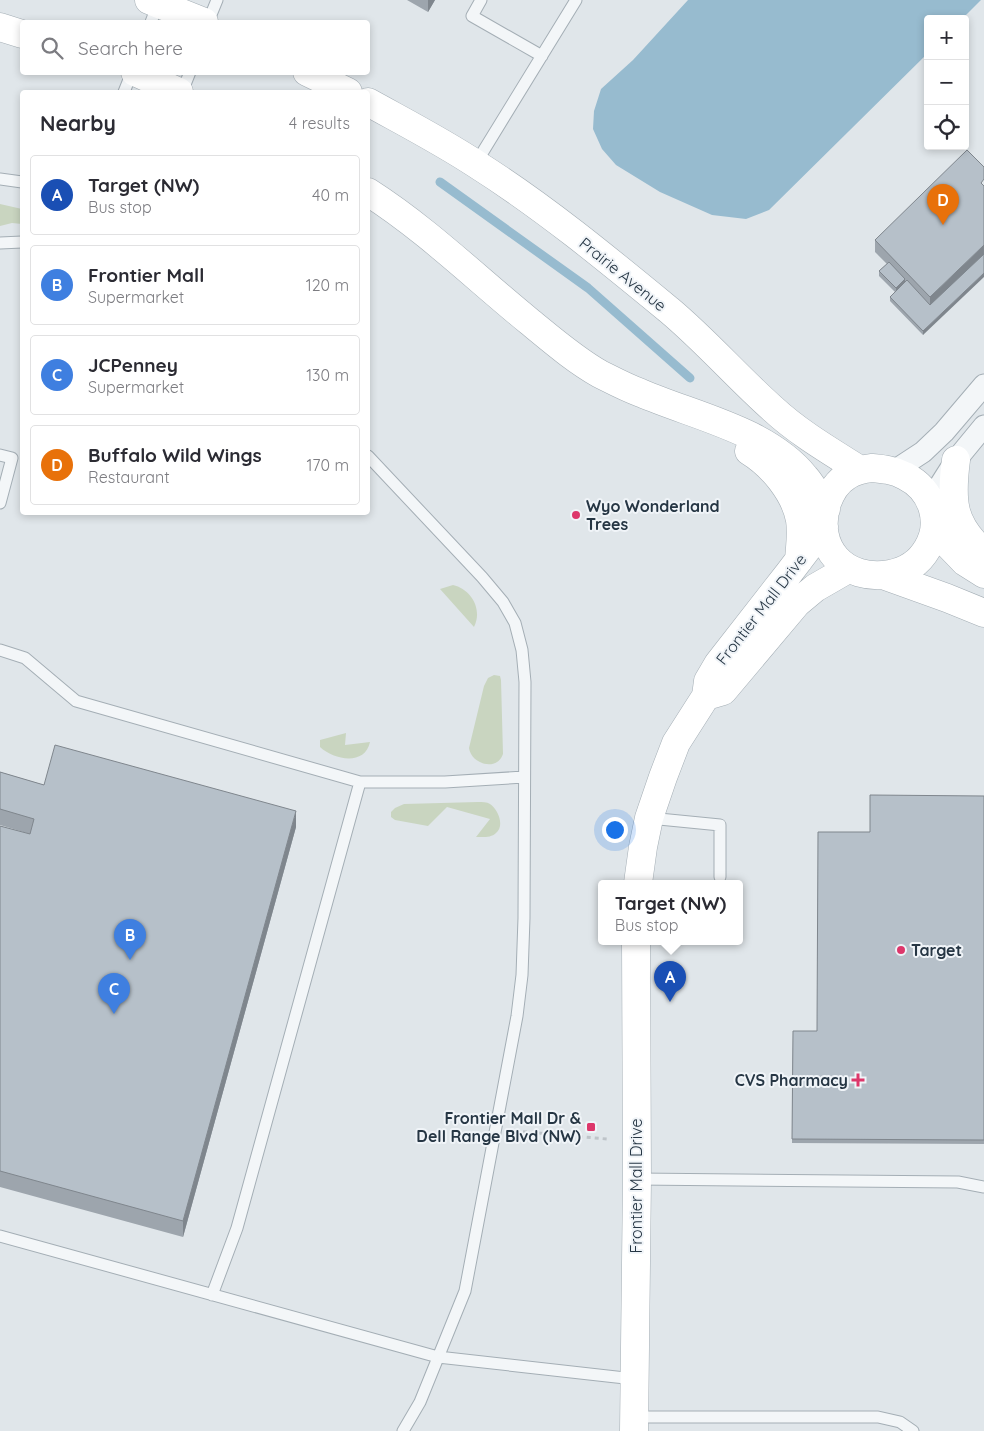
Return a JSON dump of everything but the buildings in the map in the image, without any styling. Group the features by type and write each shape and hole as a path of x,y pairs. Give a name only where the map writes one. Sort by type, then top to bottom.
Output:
{"street":[{"path":"155,6 198,20"},
{"path":"0,27 20,33"},
{"path":"140,75 176,90"},
{"path":"313,75 344,90"},
{"name":"Prairie Avenue","path":"370,103 476,163 536,204 669,311 775,411 819,444 860,470"},
{"path":"370,193 431,237 509,306 598,373 642,394 700,415 757,439 784,457 805,476 825,518"},
{"path":"894,471 923,452 944,432 984,385"},
{"path":"700,415 726,438 752,453 770,468 784,486 794,502 799,518 801,536 799,560"},
{"path":"930,501 956,460 984,426"},
{"path":"956,460 954,495 956,514 966,534 984,552"},
{"path":"872,468 894,471 914,481 924,490 930,501 935,515 935,531 929,547 917,562 896,573 868,575 848,569 832,554 825,537 825,518 832,491 847,475 860,470 872,468"},
{"name":"Frontier Mall Drive","path":"638,880 642,847 649,818 676,743 706,696 708,681 718,664 799,560 825,518"},
{"path":"935,531 965,562 984,574"},
{"name":"Frontier Mall Drive","path":"706,696 722,691 797,603 815,588 848,569"},
{"path":"883,575 984,613"},
{"name":"Frontier Mall Drive","path":"634,1424 636,945"}],"lane":[{"path":"209,20 217,0"},
{"path":"481,0 472,16 542,56"},
{"path":"476,163 576,0"},
{"path":"125,90 132,75"},
{"path":"182,90 189,75"},
{"path":"0,179 20,182"},
{"path":"0,243 20,242"},
{"path":"0,455 12,458 0,503"},
{"path":"370,458 482,577 503,602 515,623 522,650 525,682 524,918 522,975 517,1016 465,1291 420,1402 403,1431"},
{"path":"0,650 25,658 76,701 360,782 445,782 524,777"},
{"path":"212,1295 237,1228 360,782"},
{"path":"649,818 720,825 720,877"},
{"path":"636,1179 958,1182 984,1187"},
{"path":"0,1236 438,1357 634,1379"},
{"path":"634,1424 878,1417 900,1422 913,1431"}],"path":[{"path":"497,1129 606,1140"}],"green space":[{"path":"0,204 20,209 20,224 12,223 0,226"},
{"path":"453,585 465,591 474,601 477,613 474,627 440,589"},
{"path":"494,675 500,676 501,680 503,754 500,760 495,763 484,764 474,758 469,748 484,686 488,678"},
{"path":"346,733 345,745 370,742 367,750 362,755 356,758 341,757 326,752 320,747 320,740"},
{"path":"478,802 490,804 498,814 499,830 492,836 476,837 490,819 447,807 428,826 395,820 391,817 391,812 395,808 404,804"}],"water":[{"path":"688,0 981,0 966,15 924,15 924,57 769,210 746,219 712,215 660,192 616,165 602,149 593,129 594,111 601,89 633,60"}],"waterway":[{"path":"440,182 588,288 690,378"}],"place":[{"name":"Buffalo Wild Wings","path":"943,225"},
{"name":"Wyo Wonderland Trees","path":"576,515"},
{"name":"Target","path":"901,950"},
{"name":"Frontier Mall","path":"130,960"},
{"name":"Target (NW)","path":"670,1002"},
{"name":"JCPenney","path":"114,1014"},
{"name":"CVS Pharmacy","path":"858,1080"},
{"name":"Frontier Mall Dr & Dell Range Blvd (NW)","path":"591,1127"}]}
